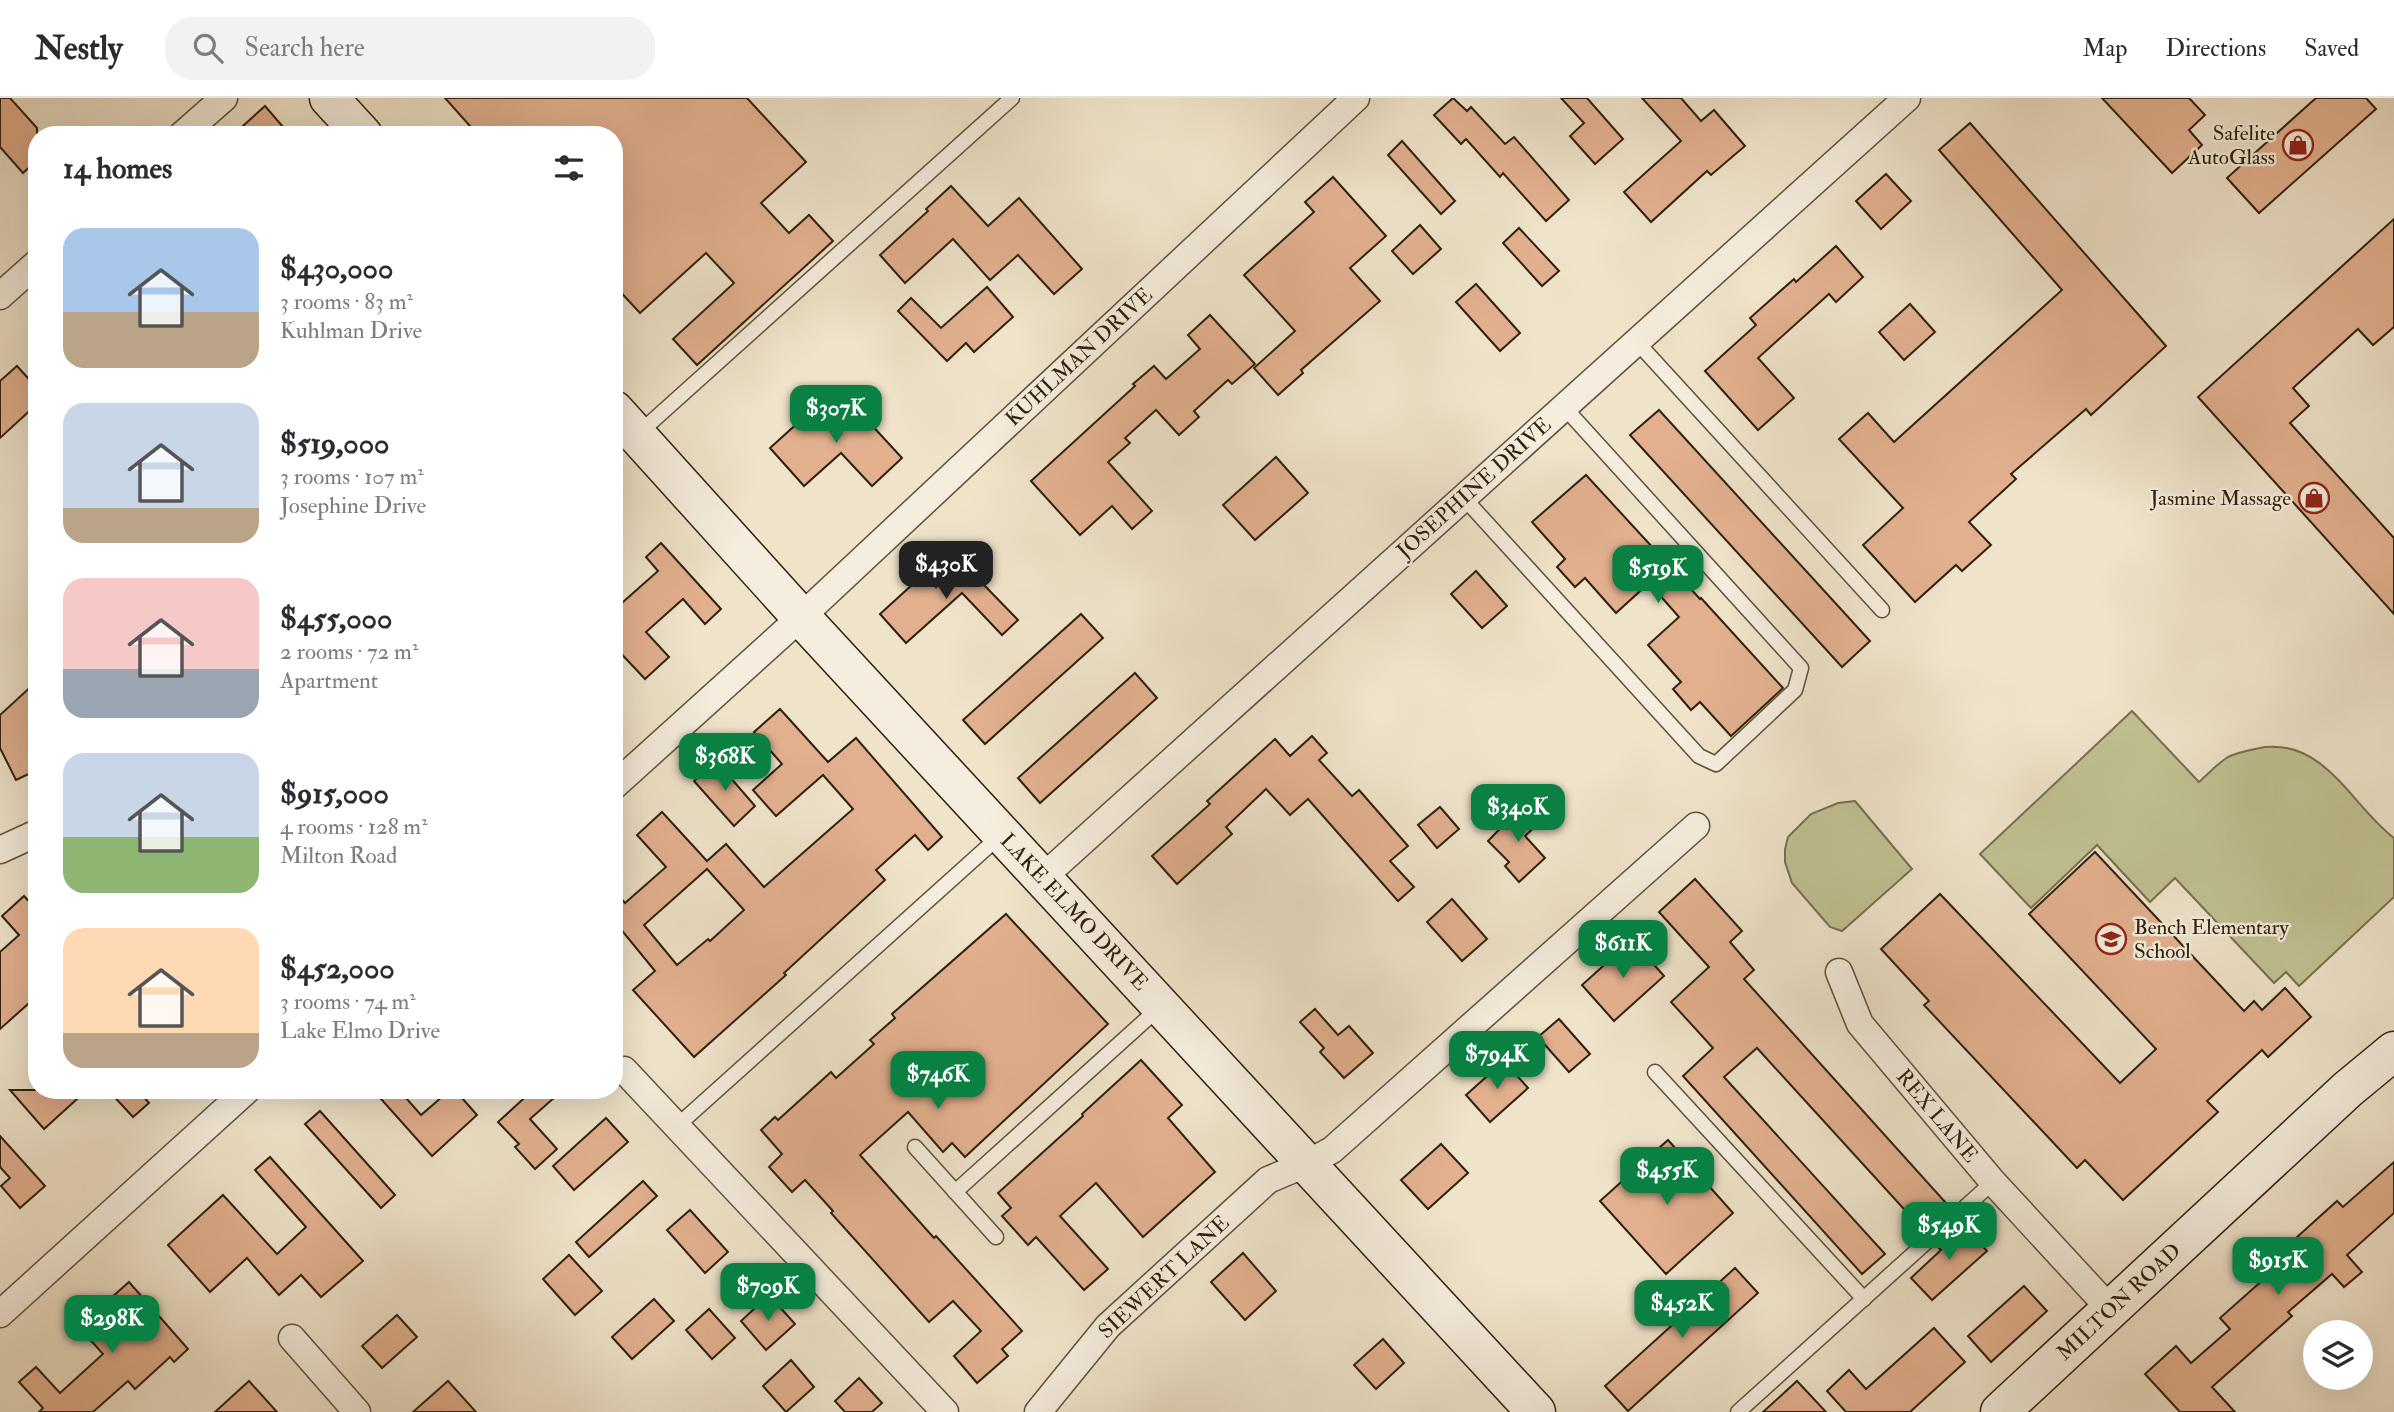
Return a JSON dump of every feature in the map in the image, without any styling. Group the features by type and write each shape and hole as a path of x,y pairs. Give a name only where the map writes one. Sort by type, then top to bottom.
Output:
{"main road":[{"path":"329,98 355,126"},
{"name":"LAKE ELMO DRIVE","path":"626,423 1536,1412"},
{"name":"MILTON ROAD","path":"2000,1412 2348,1089 2394,1051"}],"street":[{"path":"192,126 223,98"},
{"name":"KUHLMAN DRIVE","path":"623,778 802,617 1356,98"},
{"name":"JOSEPHINE DRIVE","path":"1042,878 1907,98"},
{"path":"0,296 28,271"},
{"name":"SIEWERT LANE","path":"1038,1412 1108,1326 1268,1180 1332,1150 1696,826"},
{"path":"0,850 28,837"},
{"name":"REX LANE","path":"1839,972 1860,1024 1993,1182 2111,1310"},
{"path":"624,1070 945,1412"},
{"path":"0,1314 237,1099"},
{"path":"292,1338 358,1412"}],"lane":[{"path":"626,423 1012,98"},
{"path":"1636,341 1882,610"},
{"path":"1464,498 1699,756 1716,764 1795,690 1801,668 1564,407"},
{"path":"677,1126 1002,834"},
{"path":"955,1192 1161,1006"},
{"path":"1655,1072 1864,1299"},
{"path":"915,1147 996,1237"},
{"path":"1738,1412 1993,1182"}],"green space":[{"path":"2132,711 2199,782 2224,759 2241,752 2265,747 2286,748 2305,754 2337,778 2394,838 2394,897 2299,986 2286,972 2274,983 2175,878 2150,902 2097,845 2031,908 1980,854"},
{"path":"1855,801 1912,869 1842,931 1830,927 1792,883 1785,862 1785,849 1788,837 1811,814 1838,803"}],"building":[{"path":"0,98 10,98 35,126 28,126 28,168 23,173 0,147"},
{"path":"445,98 747,98 806,162 761,203 789,233 809,215 833,241 697,365 673,339 734,283 706,253 640,313 623,295 623,126 470,126"},
{"path":"1453,98 1467,111 1471,107 1505,144 1514,137 1569,200 1546,221 1503,173 1500,177 1466,139 1461,144 1434,115"},
{"path":"1561,98 1587,98 1623,139 1595,164 1570,136 1584,123"},
{"path":"1642,98 1681,98 1701,121 1714,110 1745,146 1711,175 1707,171 1651,222 1624,192 1681,141"},
{"path":"2102,98 2189,98 2205,115 2189,130 2202,145 2172,173"},
{"path":"2316,98 2366,98 2376,109 2259,213 2227,178"},
{"path":"265,106 282,126 243,126"},
{"path":"1970,123 2166,346 2091,415 2086,409 2011,474 2016,479 1969,522 1991,545 1962,571 1956,565 1915,602 1863,545 1903,508 1839,439 1868,413 1894,442 2062,290 1939,150"},
{"path":"1402,141 1455,201 1441,214 1388,155"},
{"path":"1886,174 1911,201 1881,229 1856,201"},
{"path":"1333,177 1386,236 1350,268 1380,301 1301,370 1303,373 1278,395 1254,368 1295,331 1244,275 1314,212 1305,202"},
{"path":"951,186 988,226 1019,198 1082,269 1054,294 1018,255 990,280 953,239 905,283 880,255"},
{"path":"2394,219 2394,327 2373,345 2358,329 2293,388 2309,406 2290,423 2394,538 2394,614 2198,397"},
{"path":"1420,225 1441,249 1413,274 1392,251"},
{"path":"1519,228 1559,271 1542,286 1503,243"},
{"path":"1836,246 1863,277 1836,302 1829,294 1758,358 1794,398 1758,430 1705,371 1756,325 1750,318"},
{"path":"1476,284 1520,333 1500,351 1456,302"},
{"path":"987,287 1013,317 974,352 966,343 947,361 898,311 911,298 941,328"},
{"path":"1910,304 1935,332 1904,360 1879,332"},
{"path":"1210,315 1255,364 1232,384 1228,380 1194,411 1199,417 1179,435 1156,410 1125,438 1130,443 1108,462 1152,511 1132,529 1112,506 1080,535 1031,481 1154,366 1166,379 1200,349 1188,335"},
{"path":"17,366 28,378 28,412 0,438 0,381"},
{"path":"844,395 902,458 872,486 841,453 804,486 770,448 801,420 808,428"},
{"path":"1659,410 1870,641 1842,667 1630,435"},
{"path":"1276,457 1308,493 1255,540 1223,505"},
{"path":"1586,475 1783,688 1731,736 1700,702 1691,710 1673,689 1681,682 1648,645 1679,617 1649,583 1616,613 1585,578 1575,587 1557,567 1565,559 1532,522"},
{"path":"661,543 721,609 705,624 683,599 646,632 669,657 645,679 623,656 623,602 658,571 646,557"},
{"path":"968,556 990,580 984,585 1018,620 1002,635 962,593 906,643 880,614 924,574 936,587"},
{"path":"1476,571 1507,606 1482,628 1451,594"},
{"path":"1081,614 1103,638 985,744 963,720"},
{"path":"1135,673 1157,698 1040,803 1018,778"},
{"path":"28,689 28,774 16,780 0,748 0,715"},
{"path":"780,709 828,762 856,738 942,837 928,850 915,835 876,870 885,880 784,973 786,975 694,1057 633,990 655,971 623,932 623,901 625,903 666,867 637,835 662,812 707,861 726,844 764,887 853,809 823,775 776,816 753,790 782,764 754,732","holes":["707,869 744,910 710,941 708,939 677,965 644,925"]},
{"path":"1312,736 1327,753 1319,760 1352,796 1359,790 1408,846 1390,861 1414,887 1398,901 1308,799 1290,815 1266,789 1226,827 1232,834 1177,884 1152,856 1210,804 1207,801 1275,739 1290,756"},
{"path":"716,761 755,806 734,826 694,781"},
{"path":"1523,805 1539,823 1525,836 1545,858 1519,882 1505,866 1509,862 1488,841"},
{"path":"1440,807 1459,829 1437,848 1418,825"},
{"path":"2095,852 2244,1011 2254,1001 2262,1010 2285,988 2311,1017 2268,1057 2262,1050 2207,1101 2218,1112 2123,1200 2085,1160 2077,1168 1924,1005 1929,1001 1881,949 1940,894 2120,1083 2156,1049 2029,914"},
{"path":"1695,879 1742,931 1730,942 1754,970 1744,979 1949,1209 1924,1231 1757,1048 1724,1077 1885,1254 1862,1274 1683,1076 1713,1048 1671,1002 1709,967 1659,912"},
{"path":"24,896 28,900 28,1004 0,1029 0,952 19,935 2,916"},
{"path":"1452,899 1487,939 1462,961 1427,922"},
{"path":"1006,914 1108,1024 965,1157 952,1143 943,1152 908,1112 860,1155 1022,1331 1002,1349 1008,1356 977,1383 954,1356 981,1331 953,1301 929,1322 831,1213 833,1211 805,1180 792,1192 769,1167 782,1154 761,1130 775,1117 778,1120 831,1072 836,1078 874,1044 870,1040 895,1018 892,1014"},
{"path":"1632,940 1664,976 1614,1021 1582,985"},
{"path":"1315,1009 1338,1035 1349,1026 1373,1053 1344,1078 1320,1052 1324,1048 1300,1022"},
{"path":"1559,1019 1590,1054 1569,1072 1538,1037"},
{"path":"1141,1060 1182,1105 1168,1118 1215,1172 1143,1237 1096,1183 1060,1216 1108,1269 1084,1290 1036,1237 1028,1245 1002,1216 1011,1208 998,1193"},
{"path":"1504,1061 1528,1088 1490,1122 1466,1095"},
{"path":"10,1090 28,1090 28,1099 77,1099 44,1129"},
{"path":"116,1099 146,1099 149,1103 133,1117"},
{"path":"381,1099 407,1099 421,1115 440,1099 463,1099 477,1115 432,1156"},
{"path":"523,1099 553,1099 530,1119 557,1149 535,1169 515,1147 519,1144 498,1122"},
{"path":"320,1111 395,1195 381,1208 305,1124"},
{"path":"606,1118 628,1142 574,1190 553,1166"},
{"path":"0,1136 45,1186 20,1208 1,1186 10,1178 0,1167"},
{"path":"1668,1140 1733,1213 1666,1274 1600,1201"},
{"path":"1441,1144 1468,1173 1428,1209 1401,1180"},
{"path":"270,1157 363,1261 321,1297 301,1275 279,1295 247,1258 210,1292 168,1245 223,1195 277,1254 306,1227 255,1170"},
{"path":"2394,1162 2394,1213 2347,1255 2362,1272 2344,1287 2332,1274 2288,1312 2292,1316 2212,1387 2235,1412 2180,1412 2145,1374 2176,1346 2191,1363 2230,1329 2220,1318 2282,1263 2276,1256 2337,1201 2343,1207"},
{"path":"643,1181 657,1196 589,1257 576,1242"},
{"path":"690,1210 728,1252 705,1273 667,1230"},
{"path":"1962,1223 1987,1251 1932,1300 1911,1278 1941,1250 1937,1246"},
{"path":"1243,1253 1276,1291 1245,1320 1211,1282"},
{"path":"569,1255 602,1291 575,1315 543,1279"},
{"path":"1735,1268 1758,1293 1628,1411 1605,1386"},
{"path":"129,1282 188,1349 174,1362 170,1357 135,1389 128,1381 93,1412 39,1412 43,1408 19,1382 36,1367 60,1393 103,1354 75,1323 90,1310 93,1314"},
{"path":"2024,1286 2047,1311 1991,1362 1968,1336"},
{"path":"769,1295 795,1324 766,1350 741,1321"},
{"path":"654,1299 674,1321 632,1359 612,1337"},
{"path":"709,1309 735,1338 712,1359 686,1330"},
{"path":"397,1315 417,1337 382,1368 362,1346"},
{"path":"1934,1328 1965,1362 1910,1412 1846,1412 1827,1391 1849,1370 1866,1389"},
{"path":"1383,1339 1404,1363 1376,1389 1354,1365"},
{"path":"791,1360 814,1387 786,1412 763,1386"},
{"path":"859,1378 882,1403 872,1412 845,1412 835,1401"},
{"path":"249,1381 277,1412 215,1412"},
{"path":"448,1381 476,1412 413,1412"},
{"path":"1797,1381 1826,1412 1763,1412"}],"place":[{"name":"Safelite AutoGlass","path":"2298,145"},
{"name":"Jasmine Massage","path":"2314,498"},
{"name":"Bench Elementary School","path":"2111,939"}]}
